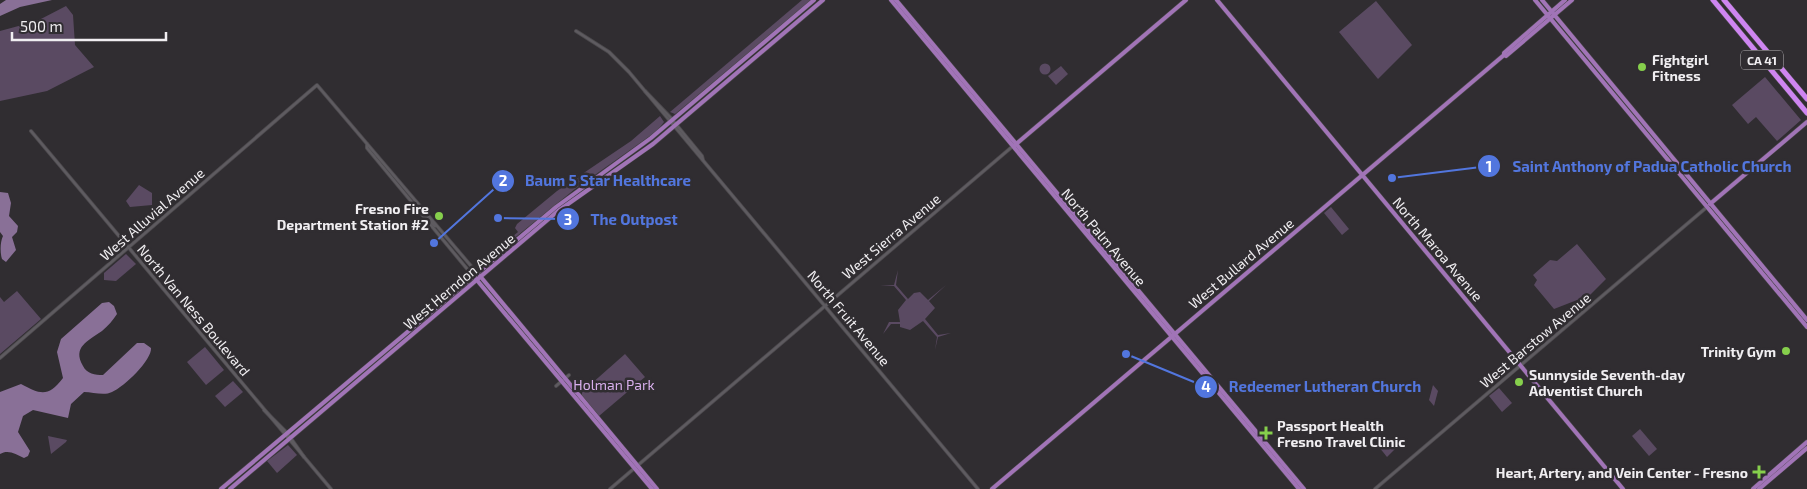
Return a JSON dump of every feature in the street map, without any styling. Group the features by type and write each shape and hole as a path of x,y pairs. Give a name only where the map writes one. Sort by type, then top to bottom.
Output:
{"highway":[{"name":"CA 41","path":"1712,0 1807,113"},
{"name":"CA 41","path":"1726,0 1730,8 1807,99"}],"main road":[{"name":"West Herndon Avenue","path":"221,489 567,198 634,151 814,0"},
{"name":"West Herndon Avenue","path":"230,489 572,200 642,152 675,126 823,0"},
{"name":"North Palm Avenue","path":"891,0 1157,312 1299,489"},
{"name":"North Palm Avenue","path":"896,0 1140,298 1174,334"},
{"name":"West Sierra Avenue","path":"1015,145 1186,0"},
{"name":"North Maroa Avenue","path":"1217,0 1622,489"},
{"path":"1535,0 1565,36 1601,72 1807,327"},
{"path":"1542,0 1587,58 1807,320"},
{"path":"1549,17 1565,0"},
{"path":"1553,13 1572,0"},
{"path":"900,10 922,32"},
{"name":"West Bullard Avenue","path":"1504,55 1526,33 1549,17"},
{"name":"West Bullard Avenue","path":"992,489 1504,55 1513,50 1549,17"},
{"path":"1513,50 1526,33"},
{"path":"961,84 983,104"},
{"path":"1709,205 1807,122"},
{"path":"1742,248 1760,264"},
{"path":"475,274 500,308 526,332 565,378 652,489"},
{"path":"478,279 565,378"},
{"path":"1140,298 1157,312"},
{"path":"493,299 507,310"},
{"path":"1753,489 1807,442"},
{"path":"1759,489 1807,448"},
{"path":"636,467 658,489"},
{"name":"North Palm Avenue","path":"1288,473 1304,489"}],"street":[{"name":"North Fruit Avenue","path":"576,31 609,52 645,91 978,489"},
{"name":"West Alluvial Avenue","path":"0,358 317,85 367,144"},
{"name":"North Van Ness Boulevard","path":"31,131 331,489"},
{"path":"367,144 367,148 475,274"},
{"path":"367,144 439,228 475,274"},
{"name":"West Sierra Avenue","path":"610,489 1015,145"},
{"name":"West Barstow Avenue","path":"1374,489 1709,205"},
{"path":"425,217 439,228"},
{"path":"556,386 565,378"}],"green space":[{"path":"802,0 811,0 675,114 670,112"},
{"path":"1376,1 1412,45 1378,79 1339,32"},
{"path":"66,6 73,15 75,45 94,67 47,91 0,101 0,31 37,21"},
{"path":"1045,63 1051,69 1045,75 1039,69"},
{"path":"1061,66 1068,74 1056,85 1048,76"},
{"path":"1765,77 1801,120 1777,141 1756,117 1748,124 1732,105"},
{"path":"660,116 664,122 657,131 575,189 476,267 518,232 515,228 517,224 557,191 631,141"},
{"path":"139,185 152,193 152,205 130,207 126,201"},
{"path":"1331,207 1349,229 1342,235 1324,213"},
{"path":"1577,244 1606,279 1590,295 1554,309 1534,285 1537,280 1533,275 1550,260 1557,261"},
{"path":"126,254 136,264 116,281 104,280 104,273"},
{"path":"898,270 896,285 908,299 914,293 920,292 928,300 946,285 929,301 935,308 925,319 938,335 951,333 938,337 935,350 937,337 923,321 910,330 900,327 900,324 891,324 883,334 889,322 900,322 898,310 906,300 894,286 880,285 894,285"},
{"path":"17,291 41,319 0,354 0,297 4,302"},
{"path":"205,347 224,370 206,385 187,362"},
{"name":"Holman Park","path":"625,354 645,377 599,416 582,396 582,392"},
{"path":"233,381 243,392 225,407 215,396"},
{"path":"1433,385 1438,391 1434,406 1429,400"},
{"path":"1499,388 1512,403 1502,412 1489,396"},
{"path":"1640,429 1657,449 1649,456 1632,436"},
{"path":"48,436 67,440 51,454"},
{"path":"1388,439 1396,448 1387,457 1379,447"},
{"path":"288,445 297,455 277,473 267,461"}],"shaded area":[{"path":"6,0 52,0 20,7 0,16 0,4"},
{"path":"0,192 8,193 11,203 9,216 18,226 17,232 12,237 16,250 6,262 2,259 1,254 3,236 0,232"},
{"path":"109,302 114,306 117,314 104,329 87,341 80,349 79,354 83,366 87,371 103,375 137,343 144,343 151,348 142,366 130,379 112,392 102,394 84,392 71,404 68,418 33,410 23,416 18,432 30,451 28,456 24,458 9,452 0,454 0,392 21,384 39,392 53,389 63,378 57,352 61,339 102,303"}],"place":[{"name":"Fightgirl Fitness","path":"1642,67"},
{"name":"Saint Anthony of Padua Catholic Church","path":"1392,178"},
{"name":"Fresno Fire Department Station #2","path":"439,216"},
{"name":"The Outpost","path":"498,218"},
{"name":"Baum 5 Star Healthcare","path":"434,243"},
{"name":"Trinity Gym","path":"1786,351"},
{"name":"Redeemer Lutheran Church","path":"1126,354"},
{"name":"Sunnyside Seventh-day Adventist Church","path":"1519,382"},
{"name":"Passport Health Fresno Travel Clinic","path":"1266,433"},
{"name":"Heart, Artery, and Vein Center - Fresno","path":"1759,472"}]}
